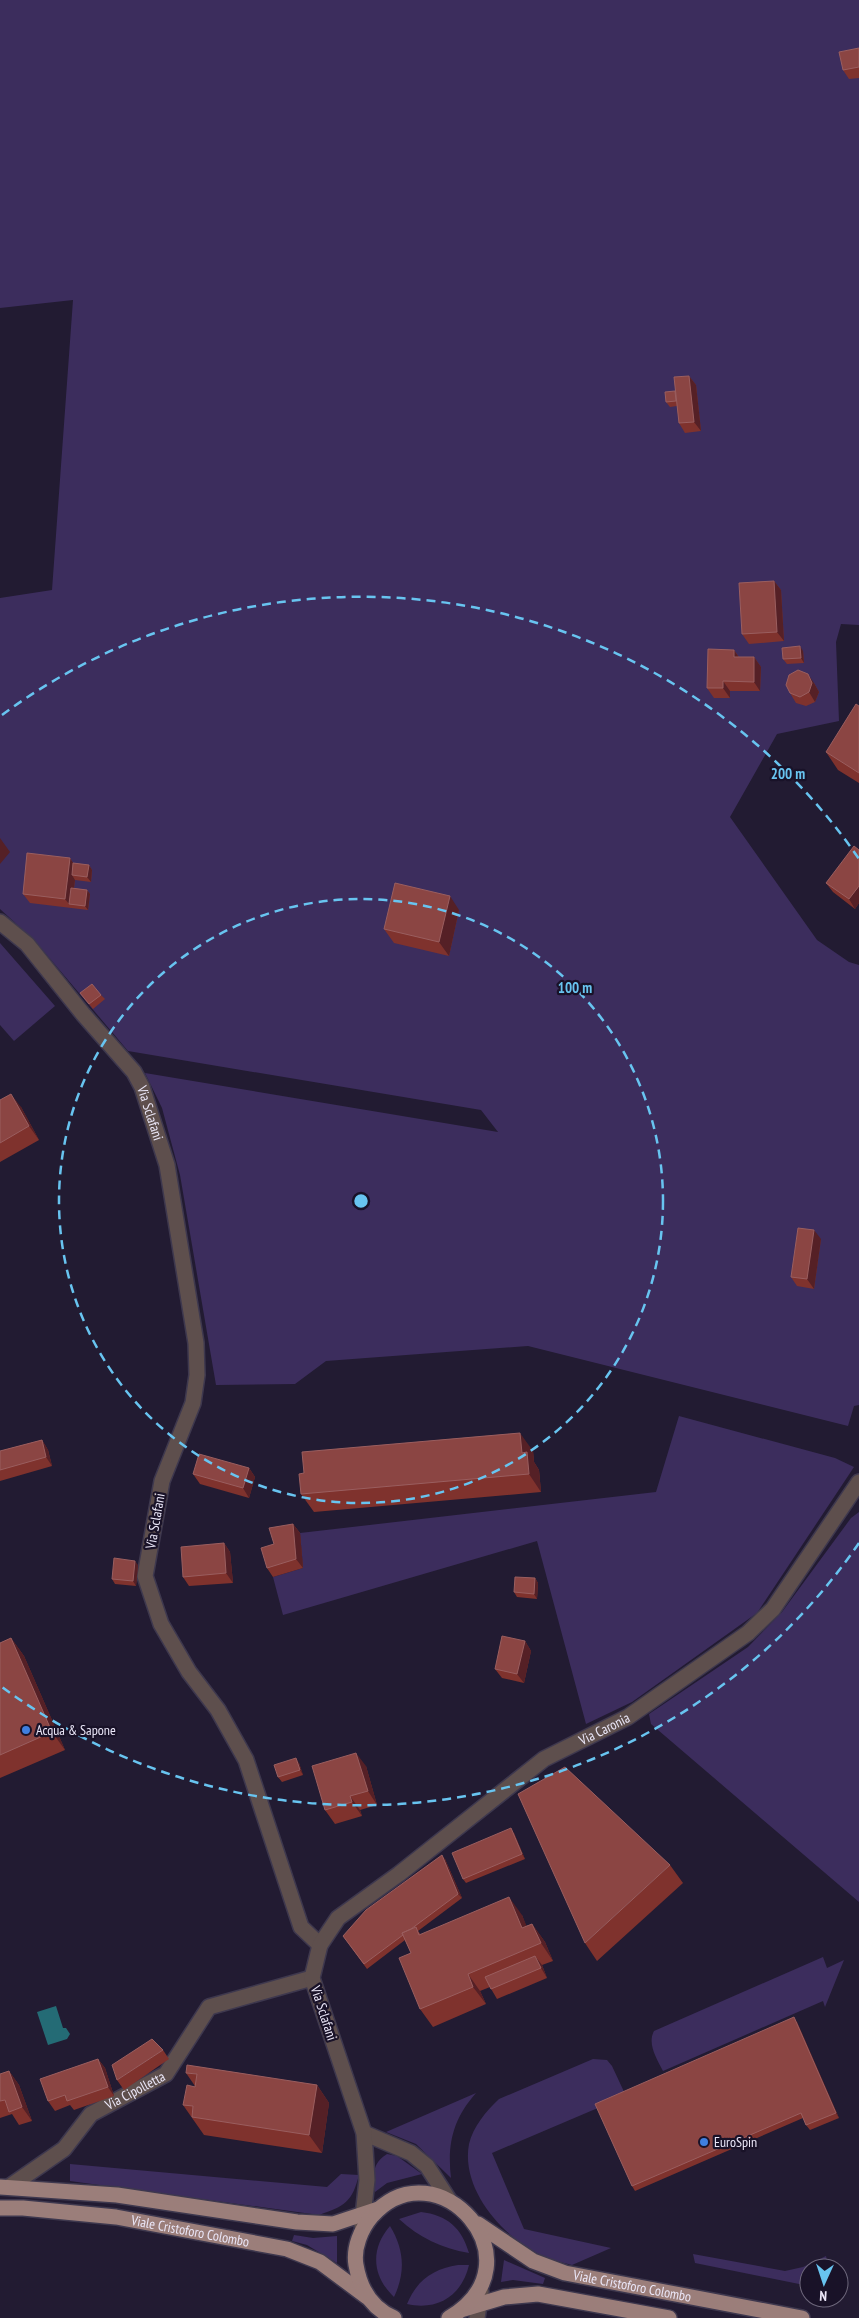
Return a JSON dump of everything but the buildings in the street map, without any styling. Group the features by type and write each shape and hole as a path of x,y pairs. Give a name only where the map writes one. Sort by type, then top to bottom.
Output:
{"main road":[{"name":"Viale Cristoforo Colombo","path":"5,2187 117,2194 297,2222 333,2224 371,2212 395,2199 414,2194 433,2195 449,2200"},
{"path":"449,2200 464,2209 475,2222 483,2236 487,2251 483,2282 475,2297 463,2310 449,2318"},
{"name":"Viale Cristoforo Colombo","path":"0,2208 116,2217 287,2249 320,2262 367,2297 390,2317"},
{"path":"367,2297 358,2280 356,2260 358,2241 371,2212"},
{"name":"Viale Cristoforo Colombo","path":"475,2222 502,2242 533,2261 565,2273 802,2318"},
{"name":"Viale Cristoforo Colombo","path":"463,2310 478,2311 504,2297 538,2294 669,2318"}],"street":[{"name":"Via Sclafani","path":"0,922 27,944 83,1014 134,1072 142,1087 167,1165 196,1343 197,1374 193,1403 162,1481 145,1576 161,1624 189,1672 218,1710 246,1760 301,1927 320,1945 312,1978 364,2133 371,2212"},
{"name":"Via Caronia","path":"320,1945 338,1918 399,1874 544,1759 628,1717 748,1632 773,1609 859,1482"},
{"name":"Via Cipolletta","path":"5,2187 64,2150 91,2114 166,2074 210,2007 312,1978"},
{"path":"364,2133 411,2152 427,2166 449,2200"},
{"path":"478,2311 483,2282"}],"shaded area":[{"path":"0,0 859,0 859,625 841,624 836,642 839,721 777,734 730,817 817,940 849,962 859,965 859,1405 854,1406 848,1426 528,1346 326,1361 295,1384 216,1385 180,1175 162,1108 145,1073 498,1132 481,1110 128,1051 35,941 0,909 0,598 52,590 73,300 0,308"},
{"path":"0,943 55,1006 14,1041 0,1025"},
{"path":"679,1416 835,1458 854,1467 757,1613 632,1702 586,1724 537,1541 283,1615 273,1577 303,1568 300,1533 656,1492"},
{"path":"859,1512 859,1902 651,1724 649,1714 748,1647 782,1612 851,1518"},
{"path":"823,1957 827,1968 844,1960 825,2007 823,2001 663,2071 652,2046 654,2031"},
{"path":"56,2006 63,2028 66,2028 70,2034 67,2039 48,2045 37,2012"},
{"path":"593,2059 607,2060 612,2066 626,2096 492,2153 524,2229 611,2248 572,2265 552,2260 533,2251 507,2232 495,2220 485,2206 471,2176 468,2160 469,2144 481,2120 499,2099"},
{"path":"476,2093 462,2112 453,2132 450,2154 451,2178 416,2144 386,2132"},
{"path":"387,2154 397,2156 422,2174 387,2183 375,2192 376,2165"},
{"path":"70,2164 327,2187 341,2174 359,2175 353,2191 346,2202 335,2209 319,2215 70,2181"},
{"path":"421,2212 438,2216 452,2224 462,2236 469,2253 431,2241 415,2232 399,2219"},
{"path":"390,2226 398,2243 402,2261 398,2288 394,2297 381,2280 376,2262 379,2244"},
{"path":"294,2235 313,2238 337,2236 337,2263 307,2245 292,2241"},
{"path":"693,2254 785,2271 799,2268 799,2284 695,2263"},
{"path":"504,2260 545,2278 543,2284 513,2280 501,2282"},
{"path":"458,2265 469,2265 461,2285 447,2299 428,2305 407,2304 416,2288 427,2277 441,2269"}],"place":[{"name":"Acqua & Sapone","path":"26,1730"},
{"name":"EuroSpin","path":"704,2142"}]}
